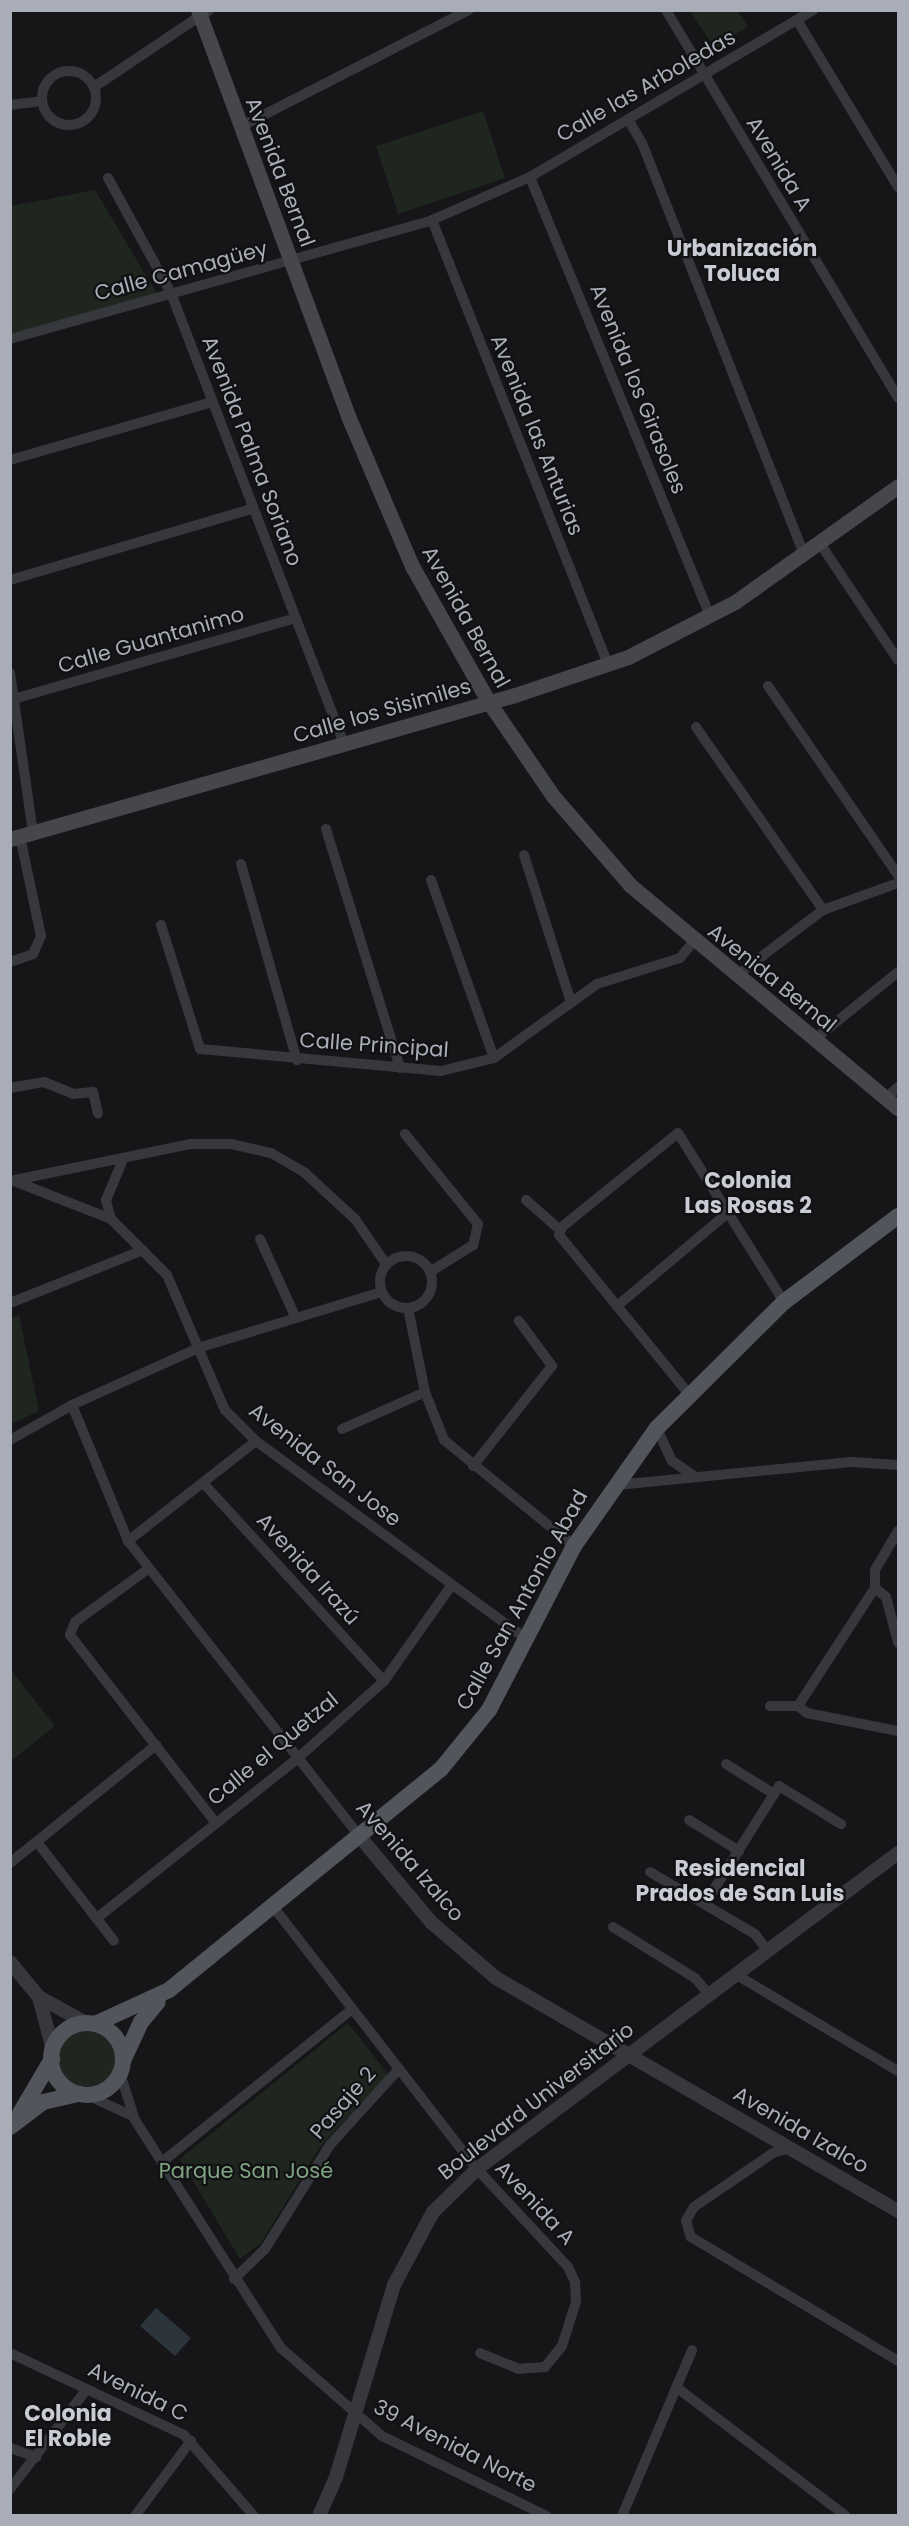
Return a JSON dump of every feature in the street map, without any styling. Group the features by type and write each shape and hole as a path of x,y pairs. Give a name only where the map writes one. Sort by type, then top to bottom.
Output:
{"main road":[{"name":"Avenida Bernal","path":"202,12 240,127 412,566 488,701 605,860 694,941 898,1108"},
{"name":"Calle los Sisimiles","path":"21,836 344,744 608,664 710,616 804,554 898,486"},
{"name":"Calle San Antonio Abad","path":"121,2067 141,2022 169,1990 275,1909 461,1748 528,1640 574,1546 611,1487 657,1428 688,1393 784,1302 898,1216"},
{"name":"Calle San Antonio Abad","path":"90,2024 169,1990"},
{"path":"90,2024 115,2037 121,2067 106,2090 43,2102 12,2125 64,2032 90,2024"},
{"path":"52,2055 58,2080 83,2094"}],"street":[{"path":"240,127 469,10"},
{"name":"Avenida A","path":"666,10 898,398"},
{"name":"Calle las Arboledas","path":"530,177 814,10"},
{"path":"94,87 202,12"},
{"path":"797,20 898,187"},
{"path":"65,71 82,74 94,87 92,112 72,125 50,118 42,101 49,79 65,71"},
{"path":"10,105 42,101"},
{"path":"628,119 804,554"},
{"name":"Calle Camagüey","path":"10,339 432,220 530,177"},
{"name":"Avenida los Girasoles","path":"530,177 710,616"},
{"name":"Avenida Palma Soriano","path":"108,178 171,293 344,744"},
{"name":"Avenida las Anturias","path":"432,220 608,664"},
{"path":"10,460 212,402"},
{"path":"10,579 252,509"},
{"path":"819,543 898,660"},
{"name":"Calle Guantanimo","path":"16,698 296,618"},
{"path":"10,672 16,698 21,836 41,936 33,954 10,962"},
{"path":"768,686 898,875"},
{"path":"696,727 823,910"},
{"path":"326,829 400,1068"},
{"path":"524,855 571,1002"},
{"path":"241,864 297,1060"},
{"path":"431,880 494,1058"},
{"path":"736,976 823,910 898,883"},
{"name":"Calle Principal","path":"161,925 197,1045 204,1051 400,1068 453,1070 494,1058 571,1002 613,976 680,958 694,941"},
{"path":"814,1040 898,972"},
{"path":"10,1088 44,1082 73,1094 93,1092 98,1113"},
{"path":"886,1098 898,1087"},
{"path":"560,1233 675,1133 680,1135 784,1302"},
{"path":"405,1134 479,1229 470,1247 430,1272"},
{"path":"12,1181 122,1162 191,1144 231,1144 271,1153 334,1196 386,1264 381,1292"},
{"path":"111,1219 106,1200 122,1162"},
{"name":"Avenida San Jose","path":"12,1181 111,1219 167,1275 225,1410 256,1441 528,1640"},
{"path":"526,1200 560,1233 688,1393"},
{"path":"617,1306 729,1212"},
{"path":"260,1239 295,1316"},
{"path":"10,1303 143,1250"},
{"path":"386,1264 408,1255 430,1272"},
{"path":"381,1292 392,1304 408,1308 429,1293 430,1272"},
{"path":"10,1440 72,1405 198,1348 295,1316 381,1292"},
{"path":"408,1308 425,1392 444,1440 473,1466 574,1546"},
{"path":"473,1466 552,1366 519,1321"},
{"path":"342,1429 425,1392"},
{"name":"Avenida Izalco","path":"72,1405 129,1541 148,1569 360,1837 432,1923 487,1971 898,2211"},
{"path":"657,1428 672,1461 693,1475"},
{"path":"129,1541 256,1441"},
{"path":"611,1487 693,1475 851,1462 898,1465"},
{"name":"Avenida Irazú","path":"204,1484 384,1681"},
{"path":"798,1706 874,1588 875,1570 898,1531"},
{"path":"148,1569 75,1622 70,1635 215,1822"},
{"name":"Calle el Quetzal","path":"97,1918 298,1758 384,1681 452,1586"},
{"path":"874,1588 886,1597 898,1642"},
{"path":"770,1706 798,1706 807,1713 898,1731"},
{"path":"10,1863 156,1745"},
{"path":"726,1764 841,1824"},
{"path":"706,1902 777,1790"},
{"path":"689,1820 739,1851"},
{"path":"38,1842 114,1941"},
{"name":"Boulevard Universitario","path":"319,2516 405,2258 433,2212 477,2169 898,1853"},
{"path":"650,1872 706,1902 758,1936 767,1950"},
{"name":"Avenida A","path":"275,1909 477,2169 568,2267 576,2302 562,2346 545,2367 519,2369 480,2353"},
{"path":"613,1927 695,1978 708,1994"},
{"path":"10,1962 39,1998 90,2024"},
{"path":"735,1974 898,2071"},
{"path":"39,1998 52,2055"},
{"path":"162,2162 352,2009"},
{"name":"39 Avenida Norte","path":"121,2067 135,2120 234,2279 281,2349 354,2415 382,2436 547,2516"},
{"name":"Pasaje 2","path":"234,2279 265,2249 330,2145 399,2069"},
{"name":"39 Avenida Norte","path":"83,2094 116,2105 135,2120"},
{"path":"790,2148 773,2153 694,2207 687,2221 691,2237 898,2361"},
{"path":"622,2516 692,2350"},
{"name":"Avenida C","path":"10,2353 191,2440 254,2516"},
{"path":"676,2387 846,2516"},
{"path":"10,2489 87,2389"},
{"path":"135,2516 191,2440"},
{"path":"10,2448 36,2457"}],"green space":[{"path":"690,11 737,11 748,26 715,49"},
{"path":"483,111 505,178 398,214 376,146"},
{"path":"95,190 157,294 11,336 11,206"},
{"path":"19,1315 39,1411 11,1424 11,1318"},
{"path":"11,1670 55,1726 10,1761"},
{"name":"Parque San José","path":"348,2023 388,2074 319,2148 261,2243 240,2259 180,2159"},
{"path":"81,2030 93,2030 108,2038 116,2053 116,2065 108,2080 93,2088 81,2088 66,2080 58,2065 58,2053 66,2038"}],"shaded area":[{"path":"156,2308 191,2338 175,2356 140,2326"}],"district":[{"name":"Urbanización Toluca","path":"742,260"},
{"name":"Colonia Las Rosas 2","path":"748,1192"},
{"name":"Residencial Prados de San Luis","path":"740,1880"},
{"name":"Colonia El Roble","path":"68,2426"}]}
